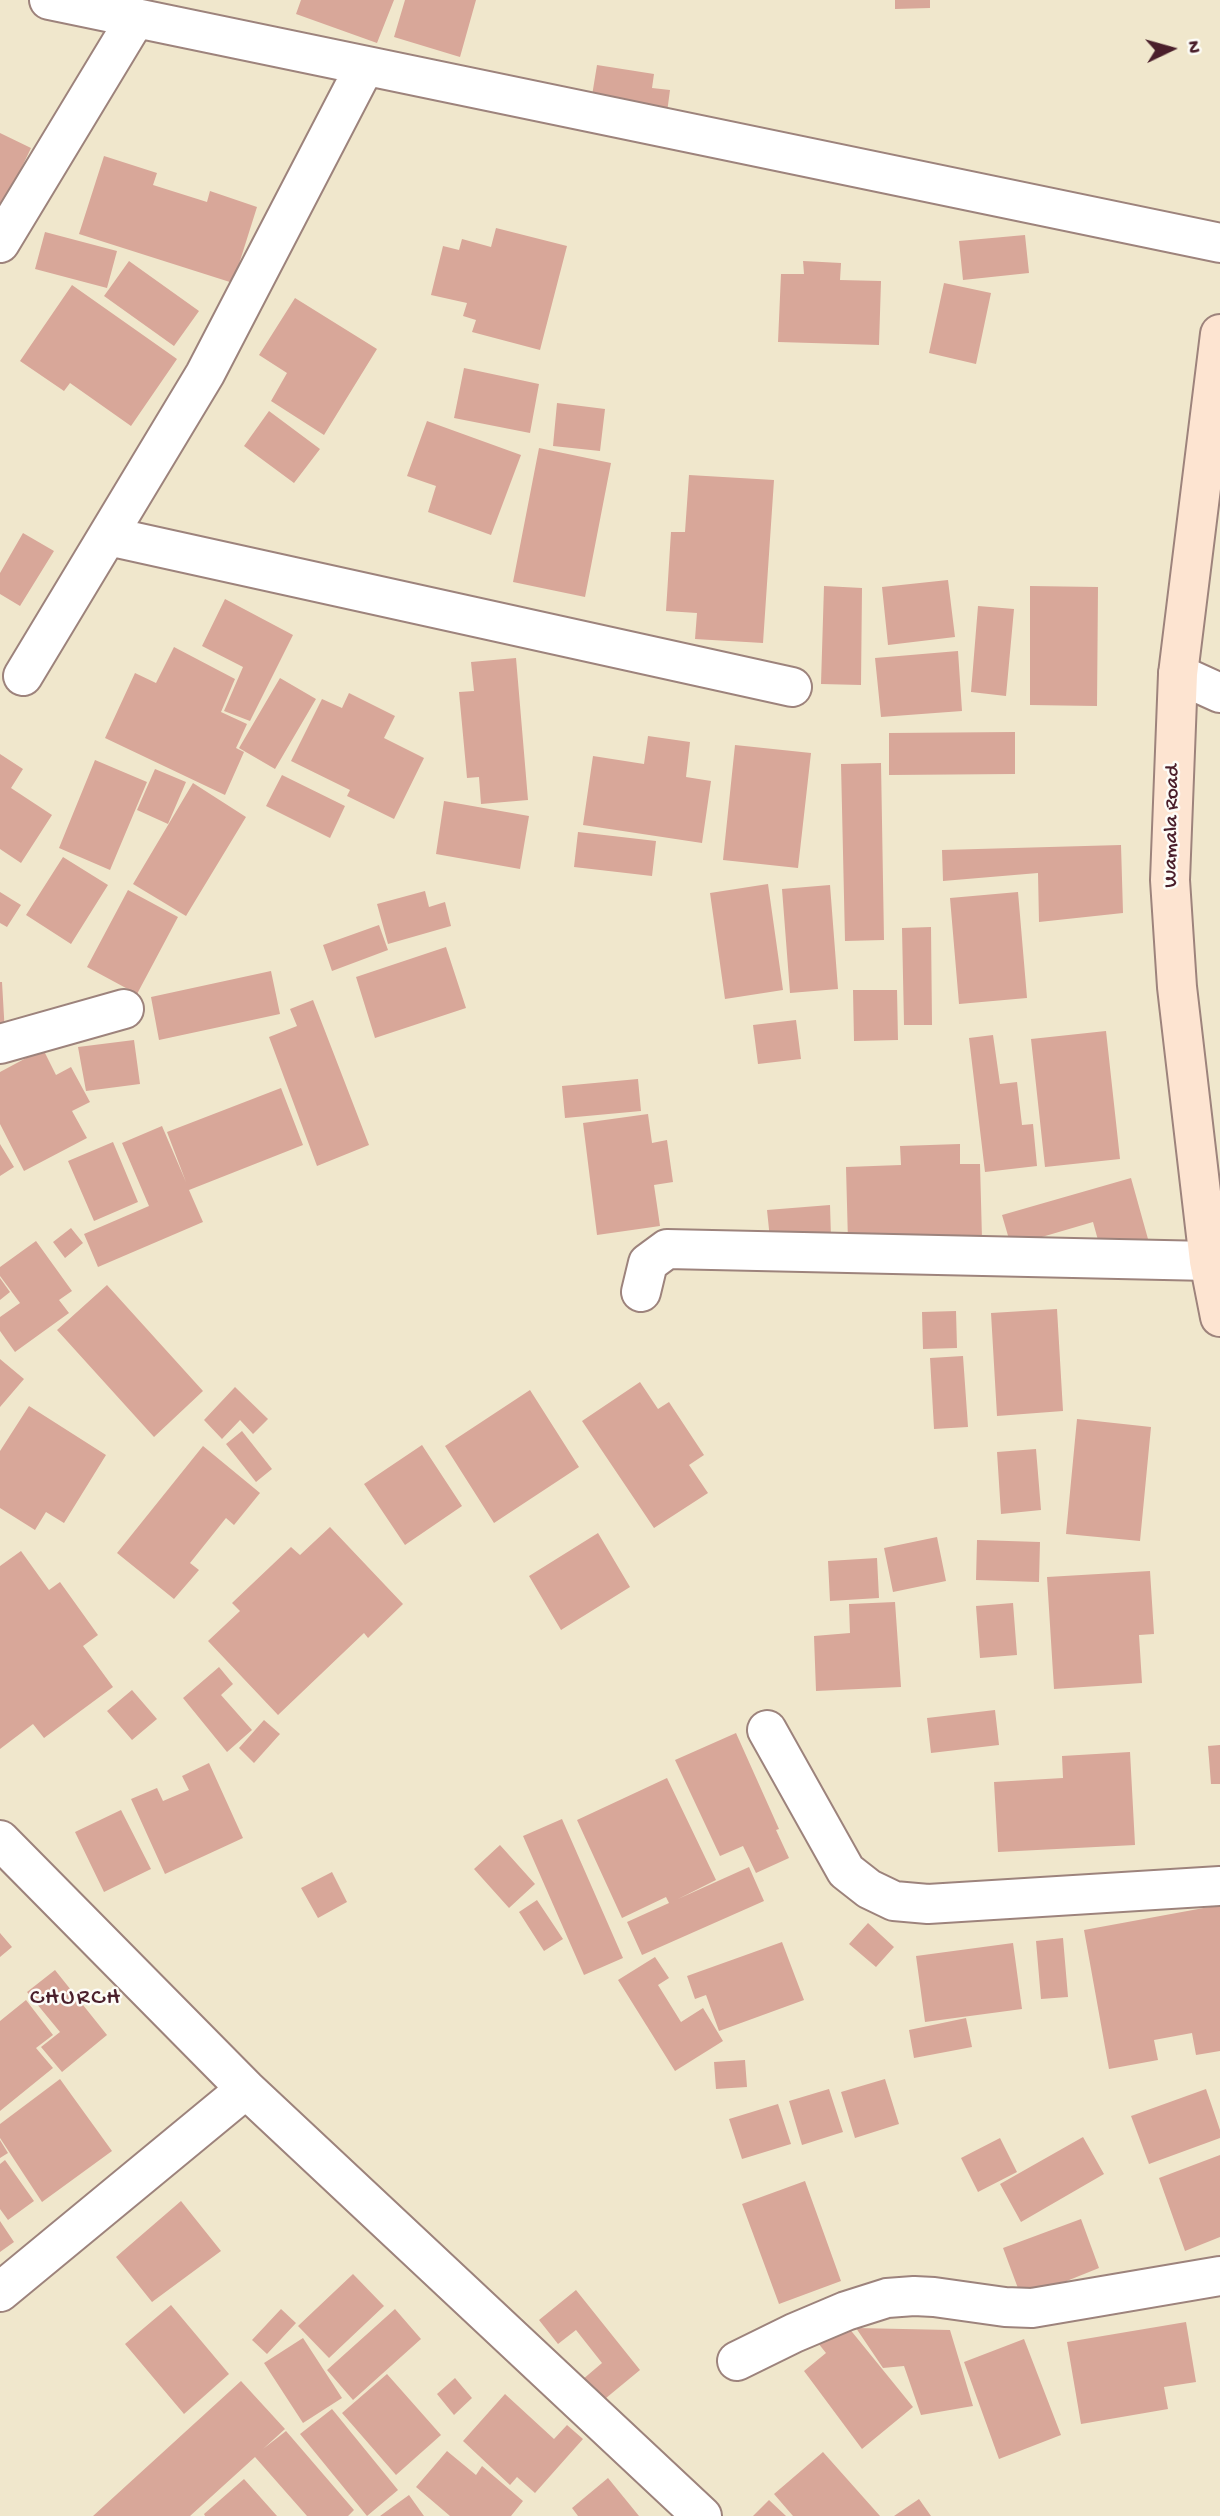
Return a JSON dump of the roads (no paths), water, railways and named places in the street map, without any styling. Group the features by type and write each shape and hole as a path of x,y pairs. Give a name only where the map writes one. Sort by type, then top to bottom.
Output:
{"street":[{"path":"49,0 1220,243"},
{"path":"0,243 136,18"},
{"path":"23,676 205,374 365,66"},
{"name":"Wamala Road","path":"1220,334 1178,674 1170,880 1177,987 1209,1261 1220,1317"},
{"path":"108,536 792,687"},
{"path":"1178,674 1220,693"},
{"path":"0,1044 124,1009"},
{"path":"641,1292 648,1263 667,1249 1209,1261"},
{"path":"767,1730 846,1871 869,1889 894,1901 928,1904 1220,1886"},
{"path":"0,1840 246,2088 702,2516"},
{"path":"0,2292 246,2088"},
{"path":"737,2361 793,2333 846,2311 887,2298 914,2295 1032,2308 1220,2276"}],"district":[{"name":"CHURCH","path":"76,1999"}]}
